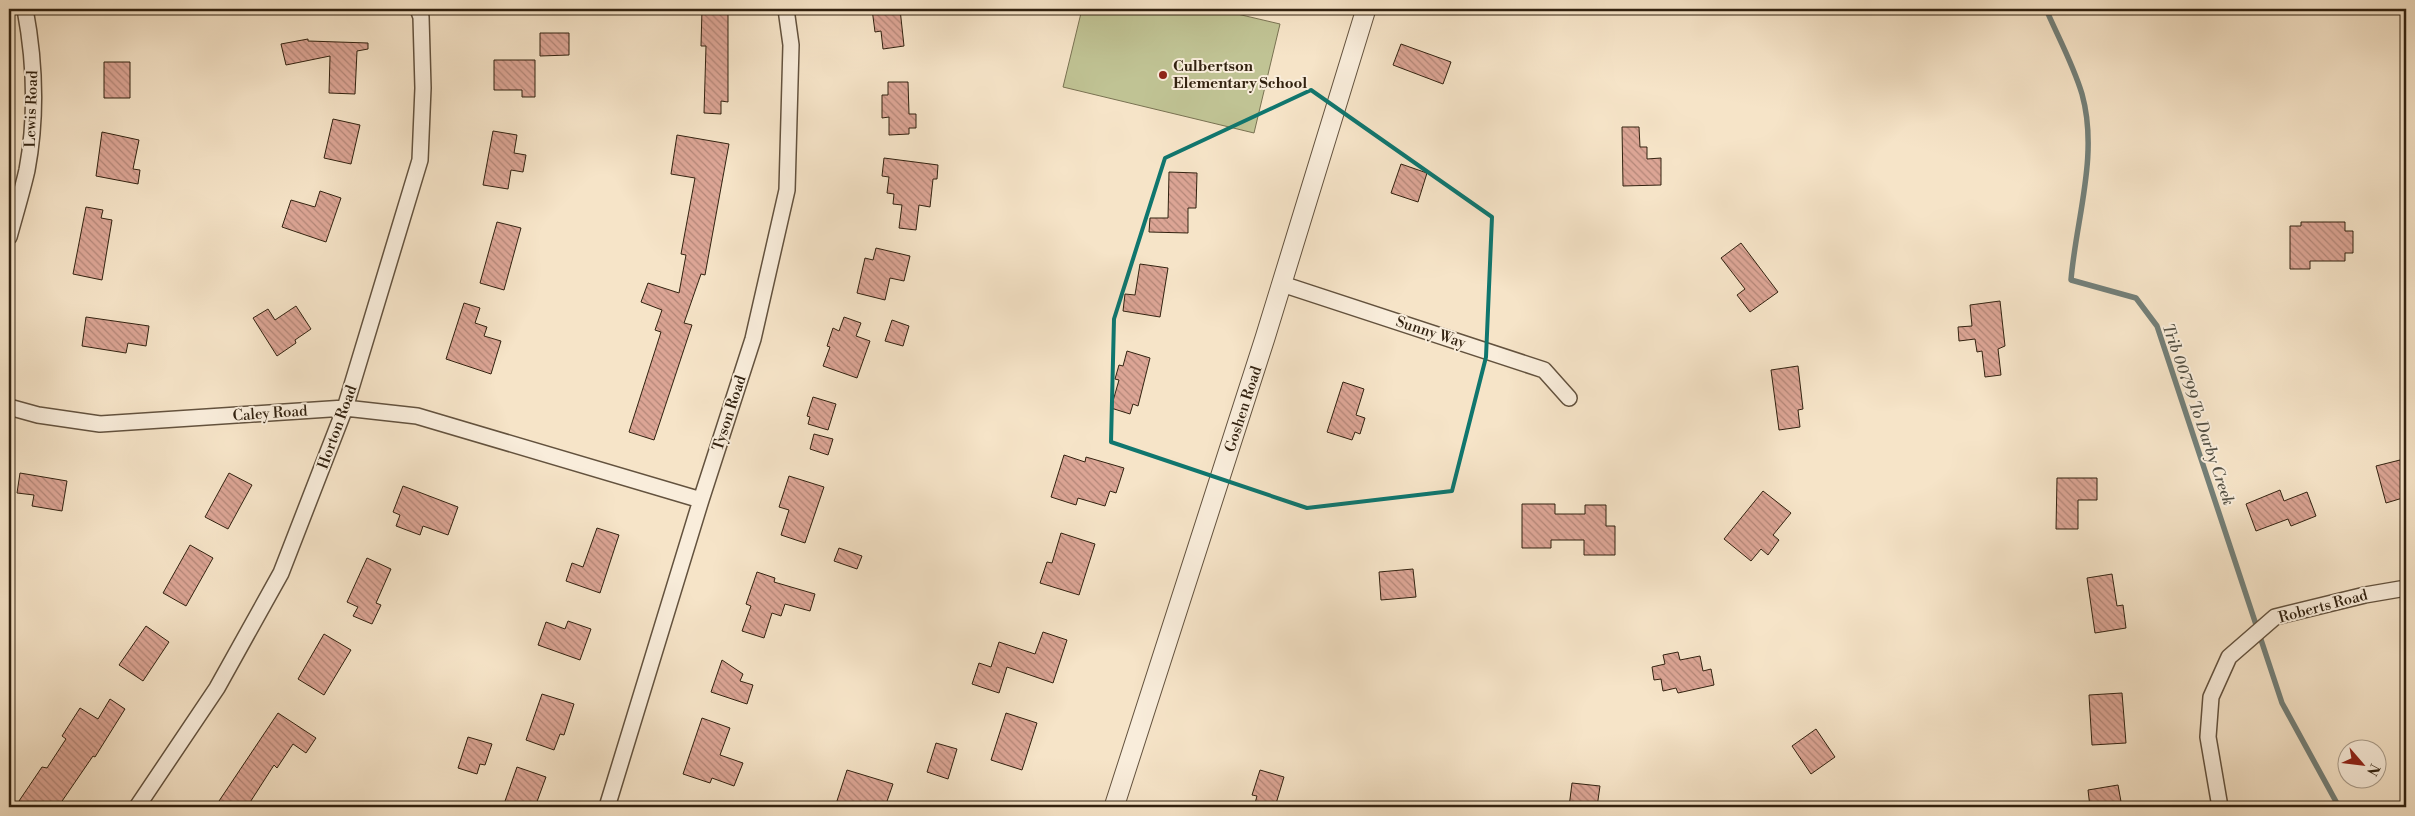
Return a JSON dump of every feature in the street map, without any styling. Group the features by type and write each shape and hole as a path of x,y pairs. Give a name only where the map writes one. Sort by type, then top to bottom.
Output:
{"street":[{"name":"Lewis Road","path":"9,237 26,171 33,124 32,49 25,9"},
{"name":"Horton Road","path":"138,807 216,688 281,573 345,408 420,160 423,88 421,17 418,9"},
{"name":"Tyson Road","path":"607,807 701,500 753,339 787,190 791,45 786,9"},
{"name":"Goshen Road","path":"1114,807 1282,284 1366,9"},
{"name":"Sunny Way","path":"1282,284 1544,370 1569,398"},
{"name":"Caley Road","path":"9,407 38,415 100,424 345,408 417,416 701,500"},
{"name":"Roberts Road","path":"2220,807 2208,737 2211,697 2229,658 2275,618 2365,595 2406,588"}],"highlighted area":[{"path":"1311,90 1492,217 1486,357 1452,491 1307,508 1111,442 1114,319 1165,158"}],"green space":[{"path":"1082,9 1216,9 1280,24 1254,133 1063,87"}],"building":[{"path":"702,9 728,9 728,102 721,101 721,114 704,113 706,46 701,46"},
{"path":"872,9 900,9 904,46 883,49 881,31 875,32"},
{"path":"540,33 569,33 569,55 540,56"},
{"path":"308,39 308,41 368,43 368,49 357,51 355,94 329,93 330,56 286,65 281,44"},
{"path":"1401,44 1451,62 1443,84 1393,65"},
{"path":"494,60 535,60 535,97 522,97 522,90 494,90"},
{"path":"104,62 130,62 130,98 104,98"},
{"path":"888,82 908,82 909,114 916,114 916,128 909,128 909,134 889,135 889,117 882,118 882,95 888,95"},
{"path":"333,119 360,125 351,164 324,158"},
{"path":"1622,127 1639,127 1640,147 1647,147 1647,159 1661,158 1661,185 1623,186"},
{"path":"493,131 517,135 514,153 526,155 523,172 511,170 508,189 483,185"},
{"path":"102,132 139,140 133,169 140,170 138,184 96,176"},
{"path":"677,135 729,144 705,275 701,274 684,323 692,325 654,440 629,432 661,332 655,330 662,310 641,302 648,283 679,293 686,255 681,254 695,178 671,174"},
{"path":"884,158 938,165 937,179 933,179 930,207 919,205 916,230 899,228 902,205 893,204 894,194 887,193 889,177 882,176"},
{"path":"1401,164 1427,173 1418,202 1391,193"},
{"path":"1169,172 1197,173 1196,208 1188,208 1188,233 1149,232 1150,218 1168,218"},
{"path":"320,191 341,198 326,242 282,227 291,200 315,207"},
{"path":"86,207 103,210 101,218 112,220 102,280 73,274"},
{"path":"497,222 521,228 504,290 480,283"},
{"path":"2301,222 2345,222 2345,231 2353,231 2353,253 2345,253 2345,261 2310,261 2310,269 2290,269 2290,226 2301,226"},
{"path":"1741,243 1778,292 1750,312 1737,295 1745,289 1721,258"},
{"path":"876,248 910,256 904,281 890,278 885,300 857,293 865,258 873,260"},
{"path":"1140,264 1168,268 1160,317 1123,311 1125,294 1135,295"},
{"path":"2000,301 2005,346 1998,349 2001,375 1985,377 1982,351 1977,352 1975,339 1959,341 1958,327 1972,326 1970,305"},
{"path":"464,303 480,308 475,323 487,327 484,336 501,341 491,374 446,359"},
{"path":"296,306 311,329 295,340 296,343 277,356 253,318 268,309 275,320"},
{"path":"86,317 149,326 146,346 128,343 126,353 82,346"},
{"path":"844,317 861,323 856,336 870,341 857,378 823,366 830,347 827,346 833,328 839,331"},
{"path":"892,320 909,326 903,346 885,341"},
{"path":"1127,351 1150,358 1138,406 1133,404 1130,414 1111,408 1119,380 1115,379 1119,365 1123,366"},
{"path":"1798,366 1803,409 1798,410 1800,427 1779,430 1771,370"},
{"path":"1343,382 1364,389 1356,415 1365,418 1360,434 1355,432 1352,440 1327,432"},
{"path":"813,397 836,404 828,430 808,424 810,417 807,416"},
{"path":"814,434 833,439 828,455 810,449"},
{"path":"1064,455 1085,462 1086,457 1124,468 1116,493 1110,491 1105,506 1078,498 1076,505 1051,497"},
{"path":"2400,460 2403,472 2406,471 2406,497 2386,503 2376,466"},
{"path":"20,473 67,481 62,511 32,506 34,495 17,493"},
{"path":"229,473 252,485 228,529 205,517"},
{"path":"789,476 824,487 805,543 781,535 789,510 779,507"},
{"path":"2057,478 2097,478 2097,500 2078,500 2078,529 2056,529"},
{"path":"403,486 458,507 448,535 423,526 420,535 396,526 400,515 393,512"},
{"path":"2280,490 2284,501 2307,492 2316,516 2291,526 2288,519 2256,531 2246,504"},
{"path":"1763,491 1791,513 1773,535 1779,540 1768,555 1761,549 1751,561 1724,539"},
{"path":"1522,504 1555,504 1555,514 1585,514 1585,505 1606,505 1606,526 1615,526 1615,555 1584,555 1584,540 1551,540 1551,548 1522,548"},
{"path":"597,528 619,535 600,593 566,581 572,563 583,567"},
{"path":"1061,533 1095,544 1079,595 1040,583 1047,562 1052,563"},
{"path":"190,545 213,558 186,606 163,593"},
{"path":"839,548 862,556 857,569 834,561"},
{"path":"367,558 391,569 376,603 381,605 372,624 353,616 358,607 347,602"},
{"path":"1413,569 1416,597 1381,600 1379,572"},
{"path":"757,572 775,578 774,582 815,594 810,611 785,604 781,616 772,613 764,638 742,631 751,606 746,604"},
{"path":"2112,574 2117,606 2123,605 2126,628 2095,633 2087,578"},
{"path":"568,621 591,629 580,660 538,645 546,622 565,629"},
{"path":"146,626 169,642 143,681 119,665"},
{"path":"1043,632 1067,640 1053,683 1007,667 999,693 972,684 979,663 991,667 999,642 1035,654"},
{"path":"324,634 351,650 324,695 298,679"},
{"path":"1678,652 1680,660 1700,656 1703,671 1711,669 1714,685 1678,693 1676,688 1663,691 1661,679 1654,680 1652,667 1665,664 1663,655"},
{"path":"722,660 743,674 740,681 753,685 747,704 711,692"},
{"path":"2122,693 2126,743 2092,745 2089,695"},
{"path":"542,694 574,704 564,735 560,734 554,750 526,740"},
{"path":"110,699 125,709 95,757 93,756 58,807 28,807 19,801 42,767 47,768 66,739 62,736 80,708 98,719"},
{"path":"278,713 316,738 306,753 293,744 277,768 274,765 247,807 215,807"},
{"path":"1006,713 1037,723 1022,770 991,760"},
{"path":"702,718 730,728 720,755 743,763 734,786 712,778 710,783 683,774"},
{"path":"1816,729 1835,757 1811,774 1792,746"},
{"path":"468,737 492,744 485,765 480,764 477,774 458,768"},
{"path":"936,743 957,749 948,779 927,772"},
{"path":"517,767 546,777 535,807 513,807 504,804"},
{"path":"847,770 893,784 885,807 835,807"},
{"path":"1260,770 1284,777 1275,807 1254,807 1257,796 1252,795"},
{"path":"1572,783 1600,786 1597,807 1569,807"},
{"path":"2118,785 2122,807 2090,807 2088,790"}],"waterway":[{"name":"Trib 00799 To Darby Creek","path":"2046,9 2070,61 2082,94 2087,117 2088,140 2085,187 2071,280 2136,298 2157,326 2282,703 2339,807"}],"place":[{"name":"Culbertson Elementary School","path":"1163,75"}]}
